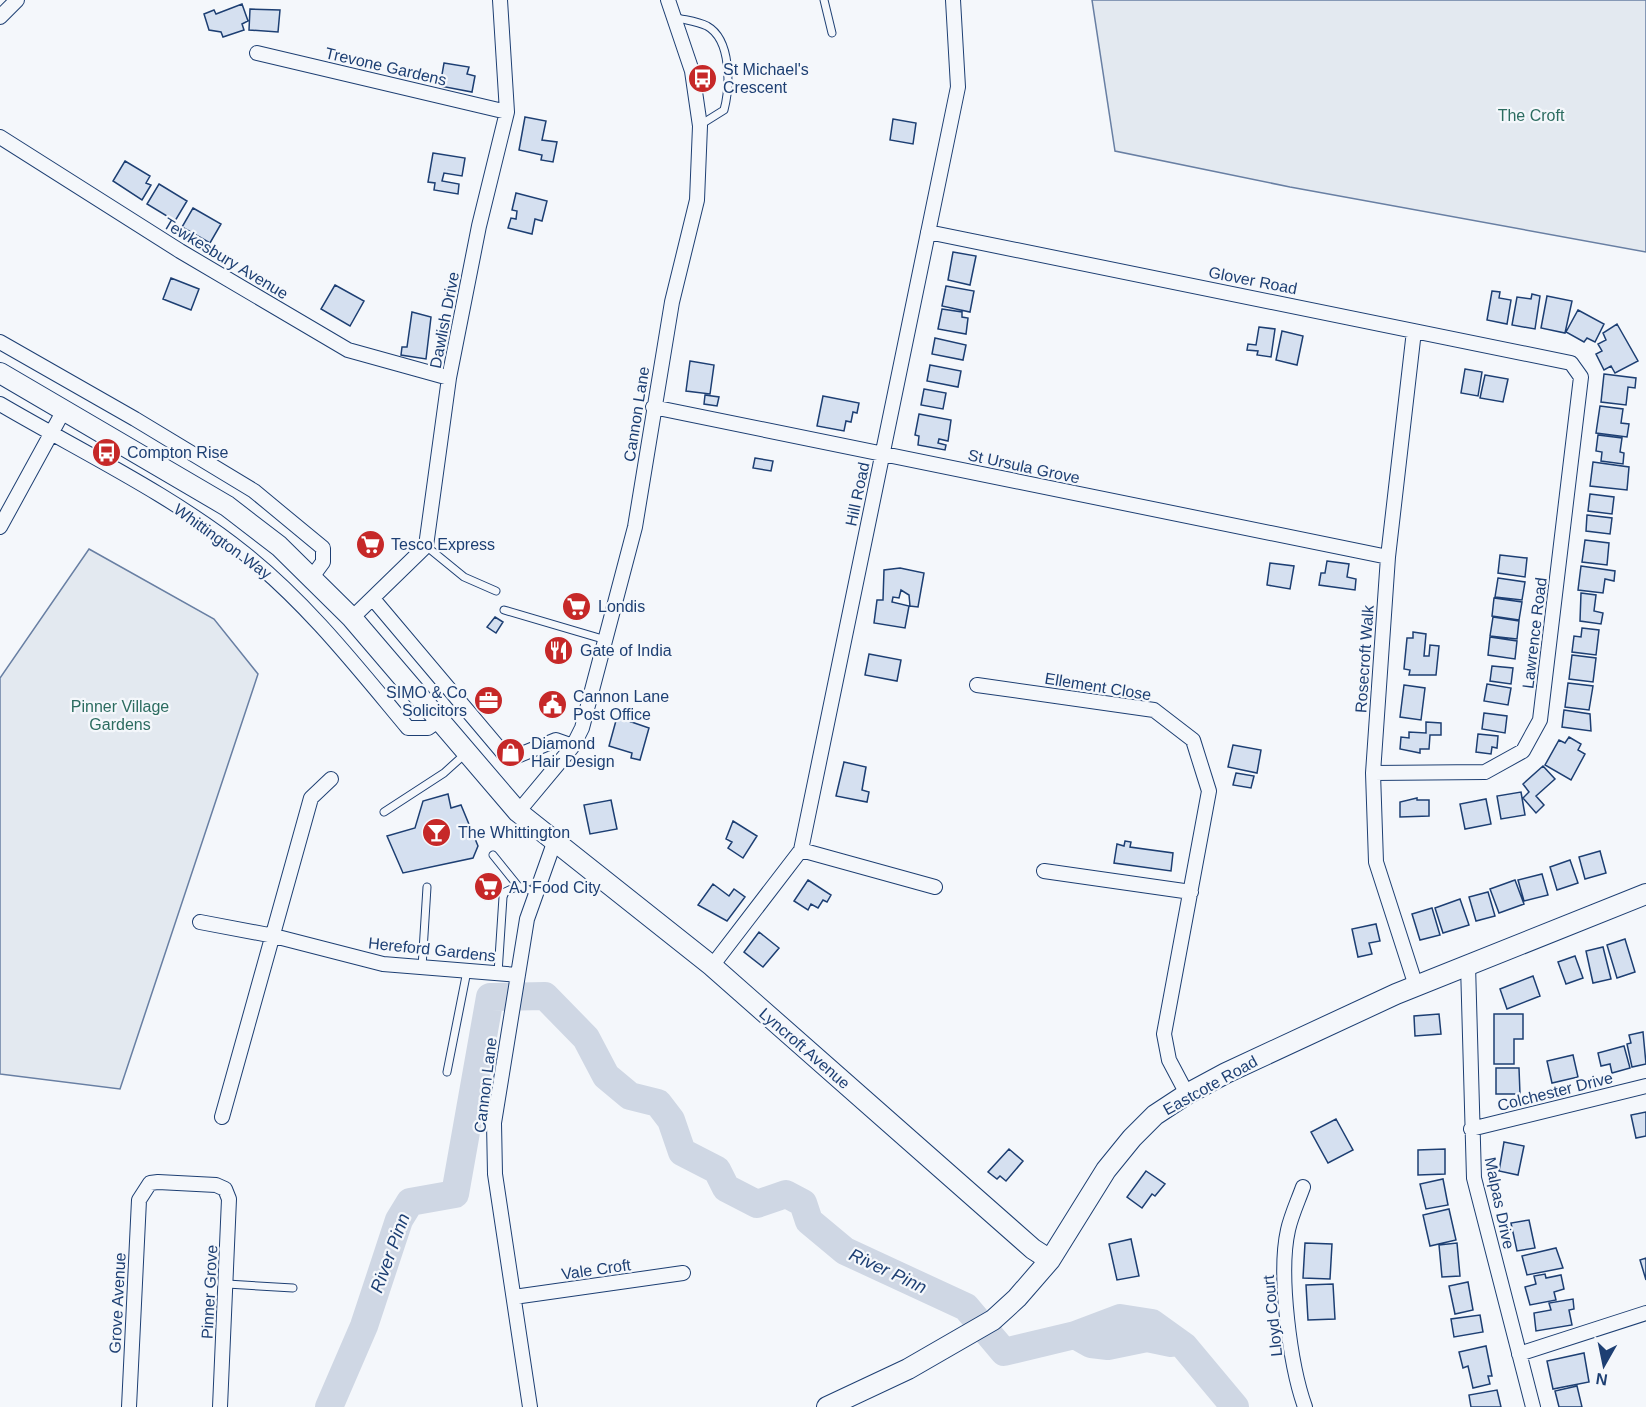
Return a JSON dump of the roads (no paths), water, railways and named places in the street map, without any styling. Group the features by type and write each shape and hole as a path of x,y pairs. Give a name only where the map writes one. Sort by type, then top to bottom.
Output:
{"street":[{"path":"0,17 17,0"},
{"name":"Dawlish Drive","path":"426,546 449,378 479,226 507,112 500,0"},
{"name":"Cannon Lane","path":"518,812 573,746 582,728 635,527 672,302 697,200 700,126 692,71 668,0"},
{"name":"Hill Road","path":"712,966 801,850 958,87 953,0"},
{"name":"Trevone Gardens","path":"257,53 507,112"},
{"name":"Tewkesbury Avenue","path":"0,137 180,251 348,350 449,378"},
{"name":"Glover Road","path":"928,232 1571,363"},
{"name":"Rosecroft Walk","path":"1414,331 1388,557 1373,773 1376,862 1416,986"},
{"path":"0,342 135,419 254,491 323,548 323,562 312,577"},
{"name":"Lawrence Road","path":"1373,773 1485,772 1523,751 1540,720 1581,377 1571,363"},
{"name":"Whittington Way","path":"0,373 227,506 279,546 352,618 518,812 554,843"},
{"name":"Whittington Way","path":"0,404 197,518 244,552 319,622 408,728 428,728 438,721"},
{"name":"St Ursula Grove","path":"653,407 1388,557"},
{"path":"0,527 64,410"},
{"path":"352,618 374,600 426,546"},
{"path":"374,600 504,754 512,759 556,740 573,746"},
{"name":"Ellement Close","path":"977,685 1154,710 1193,740 1209,791 1164,1034 1168,1060 1187,1094"},
{"path":"222,1117 311,798 331,779"},
{"name":"Cannon Lane","path":"530,1407 495,1174 494,1133 527,919 554,843"},
{"name":"Lyncroft Avenue","path":"554,843 712,966 1033,1249 1050,1260"},
{"path":"801,850 935,887"},
{"path":"1044,871 1191,892"},
{"name":"Eastcote Road","path":"827,1407 848,1403 993,1320 1017,1298 1050,1260 1106,1170 1132,1138 1155,1115 1187,1094 1226,1073 1416,986 1646,894"},
{"name":"Hereford Gardens","path":"200,922 274,936 383,964 498,973 517,981"},
{"name":"Malpas Drive","path":"1468,965 1474,1178 1533,1407"},
{"name":"Colchester Drive","path":"1471,1129 1646,1086"},
{"name":"Pinner Grove","path":"139,1200 150,1184 158,1182 216,1185 225,1190 229,1199 220,1407"},
{"name":"Lloyd Court","path":"1303,1187 1288,1230 1282,1270 1296,1383 1305,1407"},
{"name":"Grove Avenue","path":"129,1407 139,1200"},
{"name":"Vale Croft","path":"513,1297 683,1273"},
{"path":"1519,1354 1646,1314"}],"lane":[{"path":"824,0 832,33"},
{"path":"674,17 708,27 723,44 730,87 724,110 700,126"},
{"path":"426,546 464,577 496,591"},
{"path":"504,610 606,640"},
{"path":"384,812 444,773 467,753"},
{"path":"493,855 518,886 535,892"},
{"path":"498,973 503,897 505,892 518,886"},
{"path":"422,967 428,887"},
{"path":"447,1072 467,970"},
{"path":"227,1284 293,1288"}],"waterway":[{"name":"River Pinn","path":"329,1407 364,1326 399,1220 410,1202 455,1194 490,997 545,996 586,1038 606,1076 630,1096 658,1103 671,1120 682,1152 717,1170 726,1188 757,1204 786,1194 803,1203 809,1221 845,1251 966,1307 1004,1352 1075,1335 1120,1318 1152,1323 1184,1346 1235,1407"},
{"path":"1075,1335 1091,1344 1108,1346 1147,1338 1171,1343"}],"place":[{"name":"St Michael's Crescent","path":"702,78"},
{"name":"Compton Rise","path":"106,452"},
{"name":"Tesco Express","path":"370,544"},
{"name":"Londis","path":"577,606"},
{"name":"Gate of India","path":"559,650"},
{"name":"SIMO & Co Solicitors","path":"488,701"},
{"name":"Cannon Lane Post Office","path":"552,705"},
{"name":"Diamond Hair Design","path":"510,752"},
{"name":"The Whittington","path":"437,832"},
{"name":"AJ Food City","path":"488,887"}],"park label":[{"name":"The Croft","path":"1531,115"},
{"name":"Pinner Village Gardens","path":"120,715"}]}
